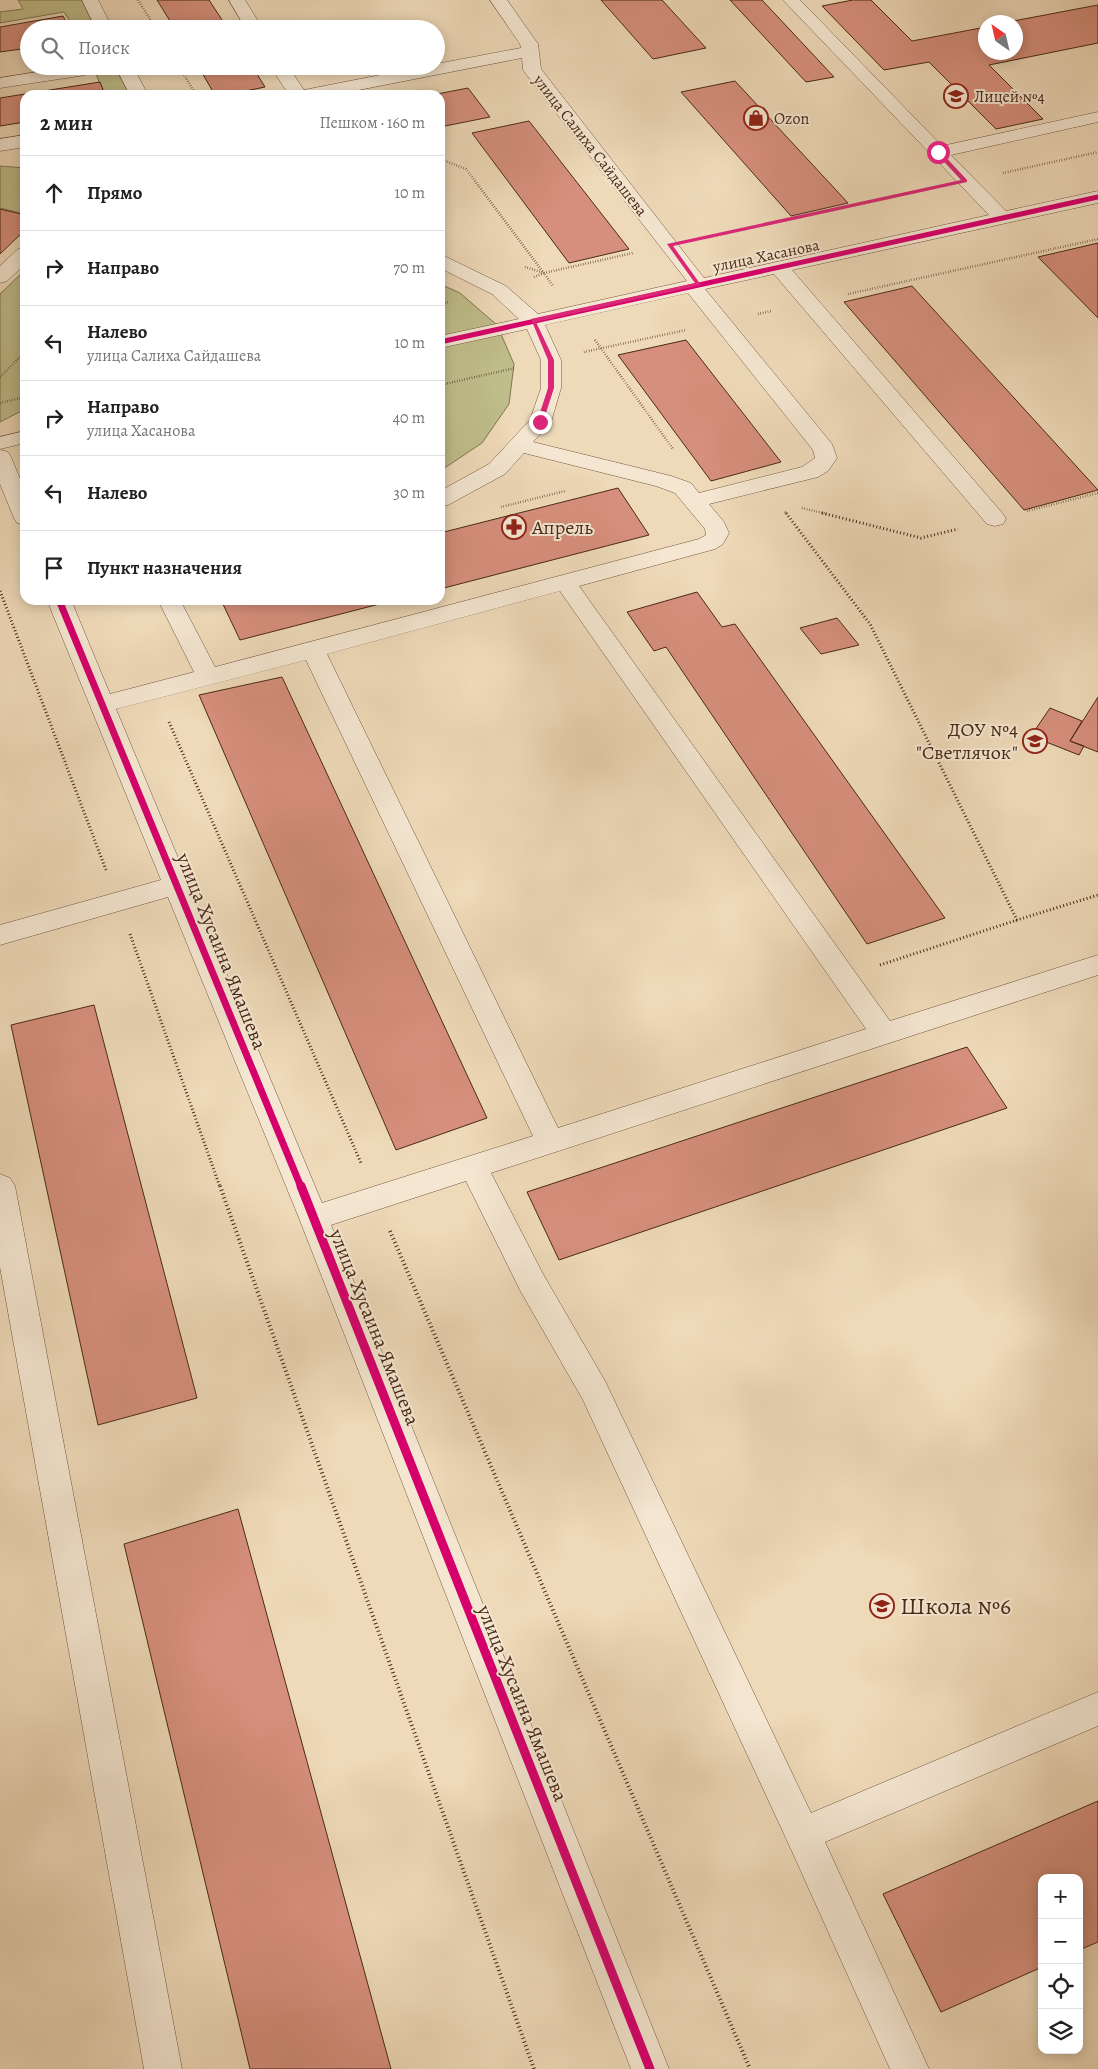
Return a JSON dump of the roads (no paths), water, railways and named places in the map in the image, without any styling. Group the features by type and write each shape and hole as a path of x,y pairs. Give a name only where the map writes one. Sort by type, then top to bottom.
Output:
{"street":[{"path":"90,0 100,20"},
{"path":"237,0 250,20"},
{"name":"улица Салиха Сайдашева","path":"498,0 524,35 531,51 530,62 532,70 669,245 722,322 824,448 826,458 820,466 810,472 695,501"},
{"path":"791,0 1002,218"},
{"path":"445,68 531,51"},
{"path":"0,83 53,75"},
{"path":"129,75 136,90"},
{"path":"285,75 295,90"},
{"path":"332,90 408,75"},
{"path":"938,152 1098,118"},
{"path":"0,145 20,142"},
{"name":"улица Хасанова","path":"445,341 1098,198"},
{"path":"0,277 20,258"},
{"path":"445,263 499,290 533,321 551,360 551,388 540,422 497,469 445,497"},
{"path":"778,267 995,519"},
{"path":"0,443 20,438"},
{"path":"102,704 707,544 715,539 718,533 716,527 683,488 663,481 519,445"},
{"path":"0,457 20,506"},
{"path":"565,582 845,976 884,1034"},
{"name":"улица Хусаина Ямашева","path":"61,605 314,1218 650,2069"},
{"path":"172,605 208,677"},
{"path":"312,650 550,1142"},
{"path":"0,934 177,886"},
{"path":"314,1218 1098,965"},
{"path":"474,1167 532,1283 594,1391 803,1834 910,2069"},
{"path":"0,1186 163,2069"},
{"path":"803,1834 1098,1709"}],"place":[{"name":"Лицей №4","path":"956,96"},
{"name":"Ozon","path":"756,118"},
{"name":"Апрель","path":"514,527"},
{"name":"ДОУ №4 \"Светлячок\"","path":"1035,741"},
{"name":"Школа №6","path":"882,1606"}]}
